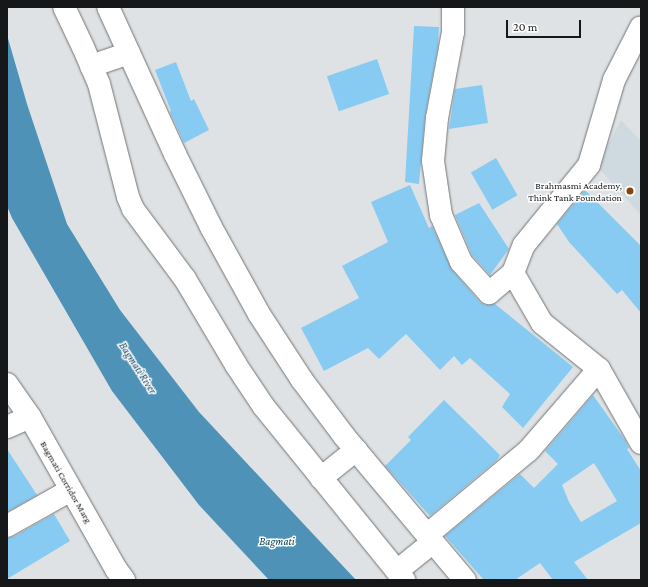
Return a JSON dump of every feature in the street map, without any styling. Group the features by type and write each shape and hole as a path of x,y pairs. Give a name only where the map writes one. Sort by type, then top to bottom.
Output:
{"street":[{"path":"64,7 99,84 128,197 133,209 185,279 236,365 264,407 401,576 430,539 529,450 599,369"},
{"path":"108,7 175,154 208,221 259,314 302,380 356,450 466,580"},
{"path":"453,7 453,32 437,118 433,160 441,215 461,262 489,293 513,273 524,245 589,165 614,80 641,27"},
{"path":"91,66 129,53"},
{"path":"513,273 542,323 599,369 641,443"},
{"name":"Bagmati Corridor Marg","path":"7,384 30,417 70,490 116,569 124,580"},
{"path":"7,427 30,417"},
{"path":"321,478 356,450"},
{"path":"7,526 70,490"}],"shaded area":[{"name":"Brahmasmi Academy, Think Tank Foundation","path":"621,120 641,141 641,215 597,166"}],"water":[{"name":"Bagmati","path":"7,35 27,104 67,224 120,310 199,412 356,580 269,580 199,505 112,391 12,218 7,206"}],"building":[{"path":"414,26 439,27 438,46 425,117 419,184 405,182"},
{"path":"377,59 389,94 339,111 327,76"},
{"path":"176,62 191,101 194,99 209,130 184,143 170,112 171,111 155,70"},
{"path":"482,85 488,123 449,129 455,89"},
{"path":"496,158 518,195 492,210 471,173"},
{"path":"410,185 429,228 432,226 452,270 480,302 485,305 495,304 573,367 523,428 502,407 510,394 470,358 462,365 454,356 440,370 406,334 379,359 368,348 324,371 301,328 359,298 342,266 388,242 371,202"},
{"path":"585,190 641,246 641,313 622,290 617,294 569,242 557,224"},
{"path":"479,203 509,249 490,275 472,255 455,215"},
{"path":"593,395 625,440 629,448 627,449 641,471 641,523 574,562 588,580 553,580 540,563 515,580 484,580 445,536 520,474 534,488 558,464 545,451","holes":["594,463 617,501 581,522 569,502 562,485"]},
{"path":"444,400 500,455 497,460 430,516 385,466 411,440 408,437"},
{"path":"7,449 37,495 7,512"},
{"path":"54,514 70,541 7,579 7,538 13,537"}],"place":[{"name":"Brahmasmi Academy, Think Tank Foundation","path":"630,191"}],"water label":[{"name":"Bagmati River","path":"138,368"}]}
